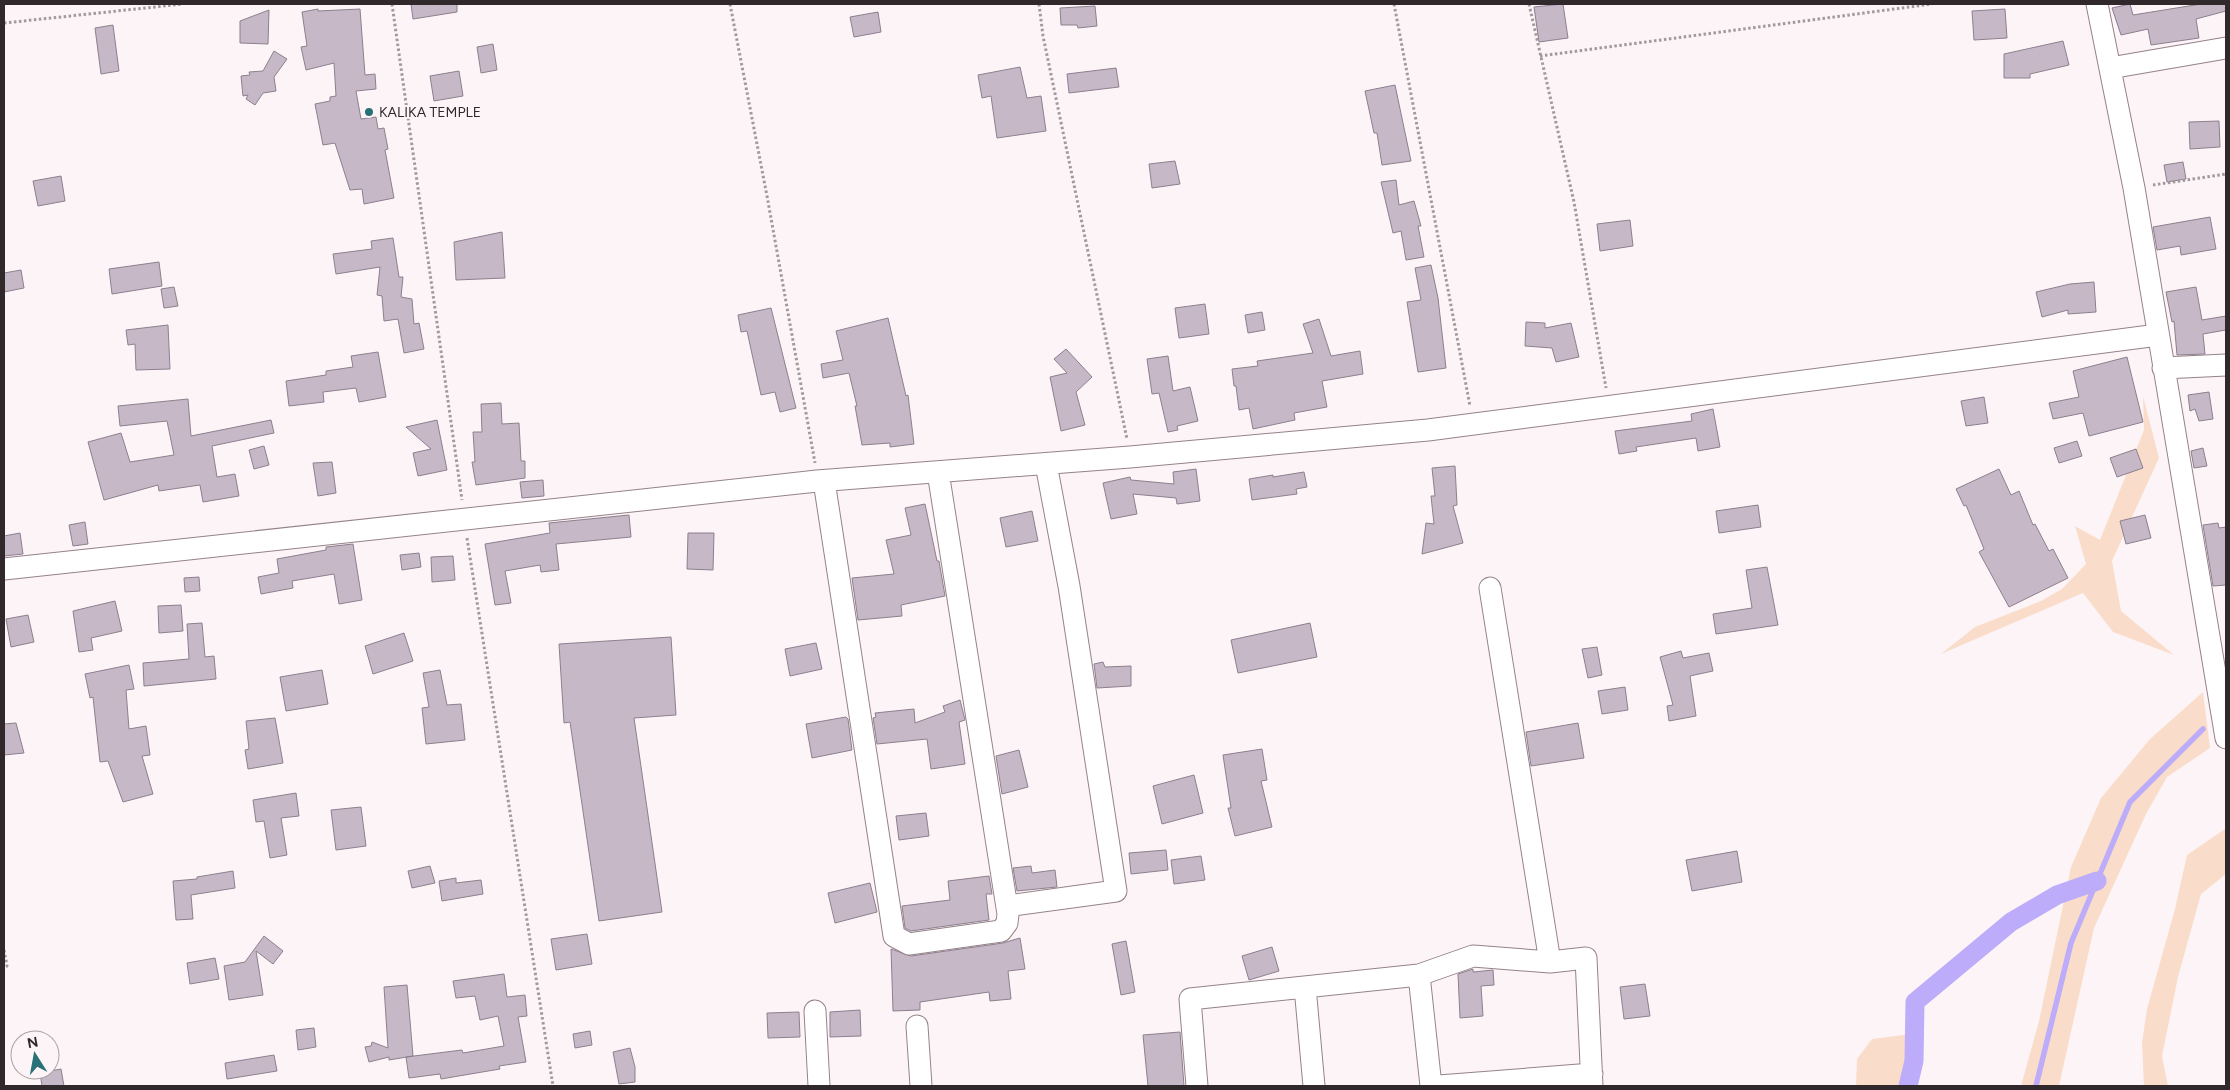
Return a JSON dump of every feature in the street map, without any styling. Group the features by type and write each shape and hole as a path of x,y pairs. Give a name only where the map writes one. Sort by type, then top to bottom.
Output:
{"street":[{"path":"2097,4 2134,188 2226,738"},
{"path":"2110,68 2226,48"},
{"path":"4,569 821,481 1130,457 1428,430 2158,335"},
{"path":"2164,368 2226,365"},
{"path":"1007,906 1116,891 1099,793 1069,586 1046,464"},
{"path":"821,481 894,936 909,944 1001,931 1007,923 1007,906 938,472"},
{"path":"1490,588 1550,962"},
{"path":"1197,1086 1190,999 1419,975 1473,956 1550,962 1586,958 1592,1080 1439,1086"},
{"path":"1419,975 1431,1086"},
{"path":"1305,987 1314,1086"},
{"path":"815,1011 819,1086"},
{"path":"916,1026 922,1086"}],"path":[{"path":"4,23 183,4"},
{"path":"392,4 464,519 553,1086"},
{"path":"730,4 821,481"},
{"path":"1039,4 1047,56 1130,457"},
{"path":"1394,4 1474,424"},
{"path":"1529,4 1574,202 1609,406"},
{"path":"1540,56 1932,4"},
{"path":"2134,188 2226,174"},
{"path":"4,950 6,966 4,967"}],"shaded area":[{"path":"2143,396 2159,458 2112,561 2121,611 2174,655 2113,632 2083,593 1941,654 1975,627 2041,601 2062,589 2086,564 2075,526 2100,540 2144,430"},
{"path":"2203,692 2210,748 2167,777 2146,814 2094,928 2059,1086 2021,1086 2039,1021 2071,867 2101,798 2150,739"},
{"path":"2225,829 2226,874 2201,894 2178,977 2162,1056 2168,1086 2144,1086 2142,1043 2147,1009 2175,909 2187,855"},
{"path":"1911,1034 1923,1052 1917,1086 1856,1086 1857,1059 1872,1039"}],"building":[{"path":"411,4 457,4 457,12 413,19"},
{"path":"1563,4 1568,38 1539,42 1534,7"},
{"path":"2130,4 2133,15 2201,4 2226,4 2226,11 2196,19 2199,38 2151,45 2148,29 2121,35 2112,8"},
{"path":"1095,6 1097,26 1078,28 1077,25 1061,25 1060,8"},
{"path":"318,9 318,11 360,9 365,75 375,74 376,89 356,91 361,119 376,117 378,129 384,128 388,149 385,150 394,198 364,204 362,189 350,190 335,143 323,145 315,104 330,101 330,97 336,96 334,63 306,70 301,47 307,46 302,12"},
{"path":"2005,9 2007,38 1974,40 1972,11"},
{"path":"269,10 268,44 240,43 240,21"},
{"path":"878,12 881,32 854,37 850,17"},
{"path":"113,25 119,71 101,74 95,28"},
{"path":"2063,41 2069,65 2030,74 2030,78 2004,78 2004,54"},
{"path":"493,44 497,70 481,73 477,47"},
{"path":"274,51 287,59 274,77 276,91 263,93 255,105 246,99 248,95 243,96 241,76 250,75 249,72 263,71"},
{"path":"1020,67 1027,98 1041,96 1046,131 997,138 991,96 982,98 978,75"},
{"path":"1116,68 1119,87 1069,93 1067,74"},
{"path":"459,71 463,96 434,101 430,76"},
{"path":"1395,85 1411,161 1382,165 1377,133 1374,133 1365,91"},
{"path":"2219,121 2220,147 2190,149 2189,122"},
{"path":"1175,161 1180,184 1152,188 1149,164"},
{"path":"2183,162 2186,179 2167,182 2164,165"},
{"path":"61,176 65,201 38,206 33,181"},
{"path":"1396,180 1399,205 1414,201 1421,226 1418,226 1424,257 1406,260 1401,231 1393,233 1381,182"},
{"path":"2210,217 2216,249 2181,255 2180,246 2157,250 2153,227"},
{"path":"1630,220 1633,246 1600,251 1597,224"},
{"path":"502,232 505,278 456,280 454,242"},
{"path":"393,238 399,277 403,277 401,297 412,299 414,324 419,323 424,349 404,353 398,319 384,321 382,296 377,295 380,267 336,274 333,254 372,249 371,241"},
{"path":"159,262 162,286 112,294 109,269"},
{"path":"1431,265 1438,298 1446,368 1418,372 1407,302 1421,300 1415,268"},
{"path":"21,270 24,288 4,292 4,273"},
{"path":"2094,282 2096,312 2068,314 2068,310 2042,317 2036,292 2070,284"},
{"path":"174,287 178,306 164,308 161,289"},
{"path":"2196,287 2202,320 2226,316 2226,330 2203,334 2205,354 2177,355 2174,321 2172,322 2166,292"},
{"path":"1205,304 1209,334 1179,338 1175,308"},
{"path":"771,308 796,408 780,412 775,392 761,395 747,331 741,332 738,315"},
{"path":"1262,312 1265,330 1248,333 1245,315"},
{"path":"888,318 906,396 908,395 914,444 890,447 890,443 862,445 855,406 857,406 849,373 823,378 821,364 843,360 836,331"},
{"path":"1319,319 1331,356 1360,351 1363,374 1322,381 1327,407 1294,413 1295,420 1253,429 1249,408 1239,410 1232,369 1258,366 1257,361 1313,353 1303,324"},
{"path":"1526,322 1545,323 1545,328 1571,323 1579,357 1556,362 1552,348 1525,346"},
{"path":"168,325 170,369 136,370 135,344 128,345 126,330"},
{"path":"1066,349 1092,377 1076,392 1085,425 1061,431 1050,377 1067,373 1054,359"},
{"path":"378,352 386,397 359,402 356,388 323,392 324,402 289,406 286,381 326,375 326,371 353,367 351,356"},
{"path":"1168,356 1173,391 1190,387 1198,421 1177,426 1178,430 1168,432 1159,393 1152,394 1147,359"},
{"path":"2127,357 2143,422 2089,436 2083,413 2053,419 2049,403 2079,397 2073,371"},
{"path":"2209,392 2213,419 2199,421 2195,409 2190,411 2188,395"},
{"path":"1984,397 1988,423 1966,426 1961,401"},
{"path":"188,399 191,436 271,420 274,433 212,446 217,477 235,474 239,496 203,502 200,485 159,491 158,485 104,500 88,442 121,433 130,462 174,455 167,421 120,426 118,406"},
{"path":"501,403 502,424 519,423 521,461 525,461 525,478 476,485 472,462 475,462 473,432 482,432 481,404"},
{"path":"1713,409 1720,447 1698,451 1696,438 1636,447 1637,451 1619,454 1615,431 1692,421 1691,414"},
{"path":"437,420 447,470 418,476 413,453 431,449 406,427"},
{"path":"2077,441 2082,456 2059,463 2054,448"},
{"path":"264,446 269,465 254,469 249,450"},
{"path":"2203,448 2207,466 2194,468 2191,451"},
{"path":"2136,449 2143,468 2117,477 2110,458"},
{"path":"332,462 336,493 318,496 313,463"},
{"path":"1455,466 1457,505 1453,506 1463,543 1422,554 1426,523 1434,524 1431,496 1435,496 1432,468"},
{"path":"1196,469 1200,501 1177,504 1176,498 1133,494 1137,514 1111,519 1103,483 1130,477 1131,480 1174,484 1173,472"},
{"path":"1999,469 2011,495 2019,491 2033,525 2035,524 2049,551 2053,549 2068,578 2009,607 1979,552 1984,549 1966,505 1964,506 1956,489"},
{"path":"1304,472 1307,487 1296,489 1297,494 1252,500 1249,479"},
{"path":"543,480 544,496 522,498 520,482"},
{"path":"925,504 937,561 939,561 945,596 901,605 902,616 858,620 852,578 894,574 886,540 911,535 905,508"},
{"path":"1758,505 1761,527 1719,533 1716,511"},
{"path":"1032,511 1038,541 1006,547 1000,518"},
{"path":"629,515 631,537 556,544 559,570 541,572 540,565 505,571 511,603 495,605 485,544 550,533 549,523"},
{"path":"2145,515 2151,538 2126,544 2120,521"},
{"path":"85,522 88,544 73,546 69,525"},
{"path":"2218,523 2219,528 2226,527 2226,585 2213,586 2203,525"},
{"path":"20,533 23,554 4,556 4,536"},
{"path":"688,533 714,533 713,570 687,569"},
{"path":"353,544 362,600 339,604 334,574 292,581 293,588 261,594 258,577 279,573 277,559 326,550 326,547"},
{"path":"419,553 421,567 402,570 400,555"},
{"path":"453,556 455,580 432,582 431,557"},
{"path":"1767,567 1778,625 1716,634 1713,614 1752,608 1746,570"},
{"path":"199,577 200,591 185,592 184,578"},
{"path":"115,601 122,631 91,638 93,650 79,652 73,611"},
{"path":"181,605 183,631 159,633 158,606"},
{"path":"28,615 34,642 11,647 6,619"},
{"path":"202,623 205,657 214,656 216,679 144,686 143,663 189,659 187,624"},
{"path":"1310,623 1317,657 1238,673 1231,640"},
{"path":"404,633 413,661 373,674 365,646"},
{"path":"671,637 676,715 634,718 662,912 599,921 570,722 564,723 559,644"},
{"path":"816,643 822,669 790,676 785,649"},
{"path":"1597,647 1602,675 1588,678 1582,649"},
{"path":"1681,651 1683,658 1709,653 1713,671 1690,676 1696,716 1669,721 1667,706 1673,705 1660,657"},
{"path":"1103,662 1105,667 1131,666 1131,686 1097,688 1094,664"},
{"path":"129,665 134,689 126,690 129,729 146,726 150,755 142,756 153,794 123,802 108,761 100,762 93,697 90,698 85,674"},
{"path":"322,670 328,704 286,711 280,677"},
{"path":"440,670 447,705 461,704 465,740 426,744 422,708 429,707 423,673"},
{"path":"1625,687 1628,710 1602,714 1598,691"},
{"path":"960,700 965,720 959,722 965,764 931,769 927,739 877,744 873,718 876,717 875,713 914,709 915,723 945,712 943,706"},
{"path":"846,717 848,719 852,750 812,758 806,724"},
{"path":"275,718 283,763 248,769 245,750 249,749 246,721"},
{"path":"16,723 24,753 4,755 4,724"},
{"path":"1578,723 1584,758 1531,766 1526,732"},
{"path":"1262,749 1267,780 1261,781 1272,827 1235,836 1228,808 1231,808 1223,755"},
{"path":"1019,750 1028,787 1002,794 996,756"},
{"path":"1194,775 1203,813 1162,824 1153,786"},
{"path":"296,793 299,816 281,818 287,855 270,858 264,821 256,822 253,800"},
{"path":"361,807 366,846 336,850 331,810"},
{"path":"926,813 929,836 899,840 896,816"},
{"path":"1166,850 1168,870 1131,874 1129,853"},
{"path":"1737,851 1742,882 1692,891 1686,860"},
{"path":"1201,856 1205,880 1174,884 1171,860"},
{"path":"430,866 435,883 412,888 408,871"},
{"path":"1031,866 1032,873 1055,870 1057,887 1017,891 1013,868"},
{"path":"233,871 235,888 191,895 193,919 176,920 173,881 197,879 197,877"},
{"path":"989,876 992,894 986,894 989,920 911,931 905,928 902,906 950,900 948,881"},
{"path":"456,878 456,883 481,880 483,894 442,901 439,881"},
{"path":"870,883 877,912 835,923 828,893"},
{"path":"587,934 592,964 556,970 551,939"},
{"path":"264,936 283,951 273,964 256,951 263,995 229,1000 224,966 245,962"},
{"path":"1020,938 1025,969 1008,971 1011,999 990,1001 989,992 920,1002 920,1010 893,1011 891,949 911,956 1003,943"},
{"path":"1126,941 1135,992 1121,995 1112,944"},
{"path":"1272,947 1279,971 1249,980 1242,956"},
{"path":"215,958 219,979 190,984 187,963"},
{"path":"1473,969 1473,972 1493,970 1494,985 1481,986 1483,1016 1460,1018 1458,974"},
{"path":"504,974 507,997 525,995 527,1016 518,1017 526,1062 499,1066 500,1069 441,1079 440,1074 409,1078 406,1057 462,1050 463,1053 504,1046 498,1016 480,1020 475,996 456,998 453,981"},
{"path":"1645,984 1650,1016 1624,1019 1620,987"},
{"path":"407,985 413,1056 389,1060 389,1057 369,1062 365,1047 371,1046 372,1042 388,1048 384,987"},
{"path":"860,1010 861,1036 830,1037 830,1012"},
{"path":"799,1012 800,1037 768,1038 767,1013"},
{"path":"314,1028 316,1047 298,1050 296,1030"},
{"path":"590,1031 592,1045 575,1048 573,1034"},
{"path":"1180,1032 1184,1086 1148,1086 1143,1035"},
{"path":"630,1048 635,1067 635,1082 619,1084 613,1052"},
{"path":"274,1055 277,1071 227,1079 225,1063"},
{"path":"60,1069 64,1086 42,1086 41,1080 60,1080"}],"waterway":[{"path":"2036,1086 2071,943 2130,802 2203,729"},
{"path":"1908,1086 1914,1061 1915,1002 2011,922 2057,895 2097,881"}],"place":[{"name":"KALIKA TEMPLE","path":"369,112"}]}
